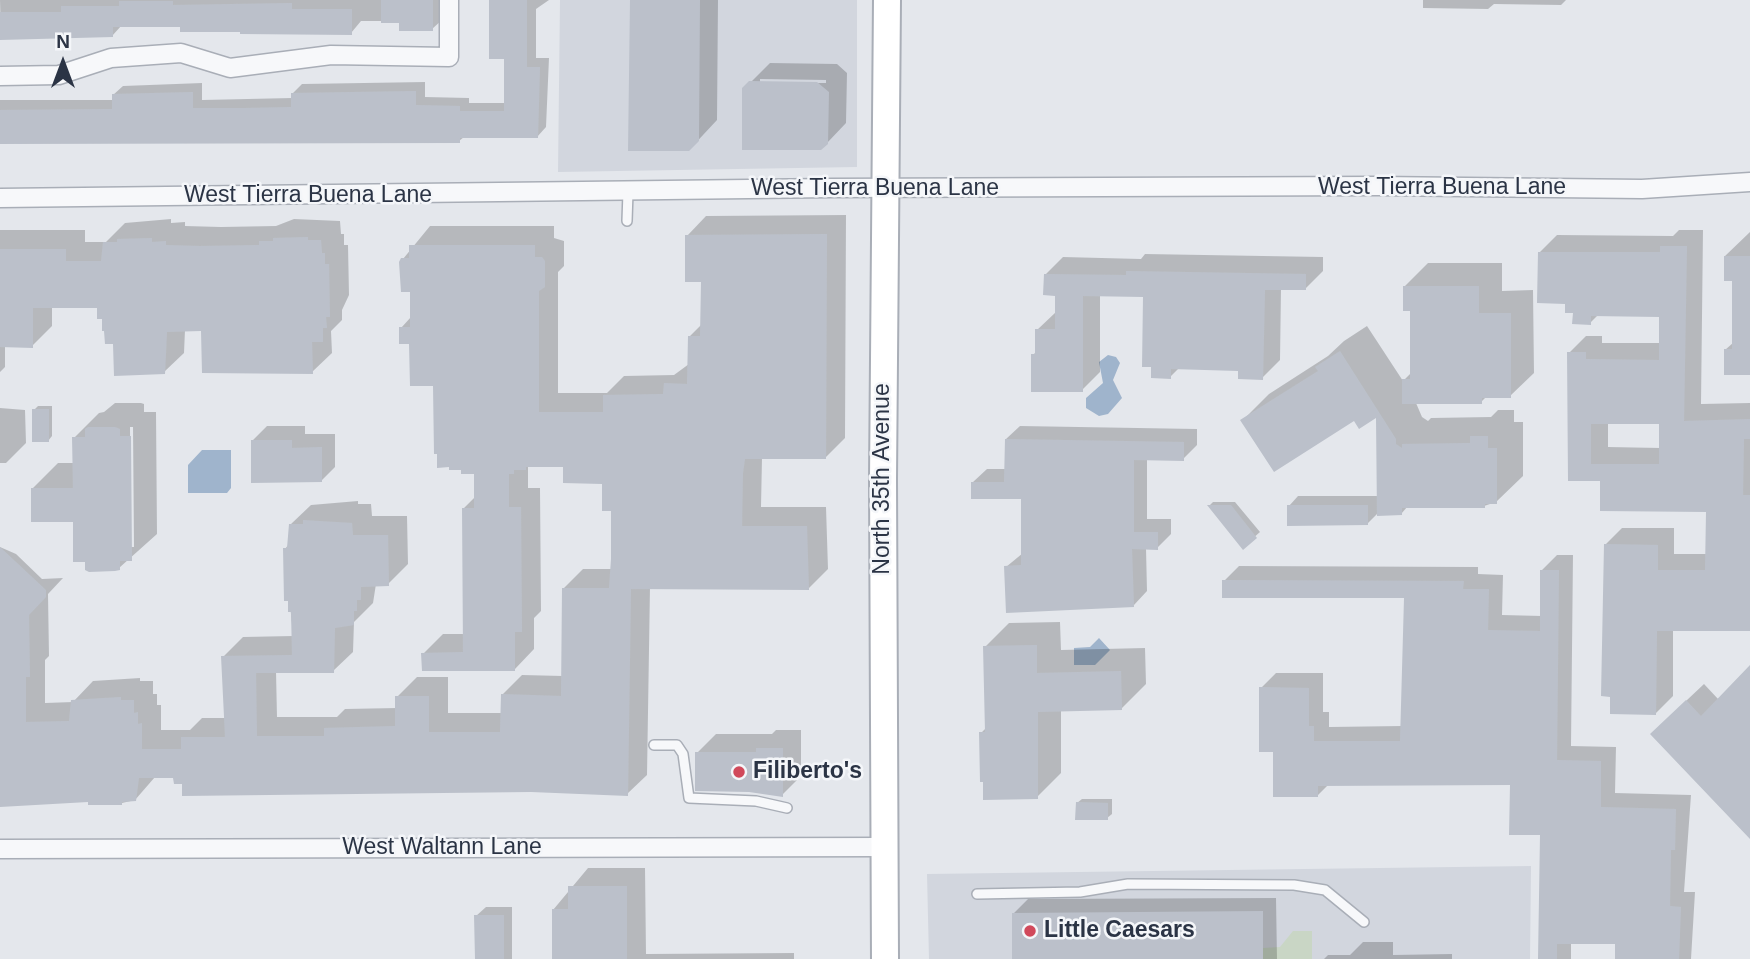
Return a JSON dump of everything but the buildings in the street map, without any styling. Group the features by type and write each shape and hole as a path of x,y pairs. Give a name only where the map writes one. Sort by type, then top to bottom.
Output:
{"main road":[{"name":"North 35th Avenue","path":"885,959 887,0"}],"street":[{"path":"0,76 59,75 111,58 181,53 230,68 331,55 449,57 449,0"},
{"name":"West Tierra Buena Lane","path":"0,198 885,189 1642,189 1750,182"},
{"name":"West Waltann Lane","path":"0,849 885,846"}],"lane":[{"path":"627,221 628,192"},
{"path":"654,744 677,745 683,754 689,798 756,801 787,808"},
{"path":"977,894 1080,892 1128,884 1294,885 1325,890 1364,922"}],"shaded area":[{"path":"560,0 857,0 857,167 558,172"},
{"path":"1531,866 1530,959 929,959 927,874"}],"green space":[{"path":"1293,931 1312,931 1312,959 1263,959 1263,948 1280,947"}],"water":[{"path":"1108,355 1116,357 1120,363 1113,380 1122,398 1108,414 1099,416 1086,408 1086,398 1103,383 1099,362"},
{"path":"202,450 231,450 231,488 227,493 188,493 188,465"},
{"path":"1099,638 1110,650 1095,665 1074,665 1074,648 1090,647"}],"place":[{"name":"Filiberto's","path":"739,772"},
{"name":"Little Caesars","path":"1030,931"}]}
